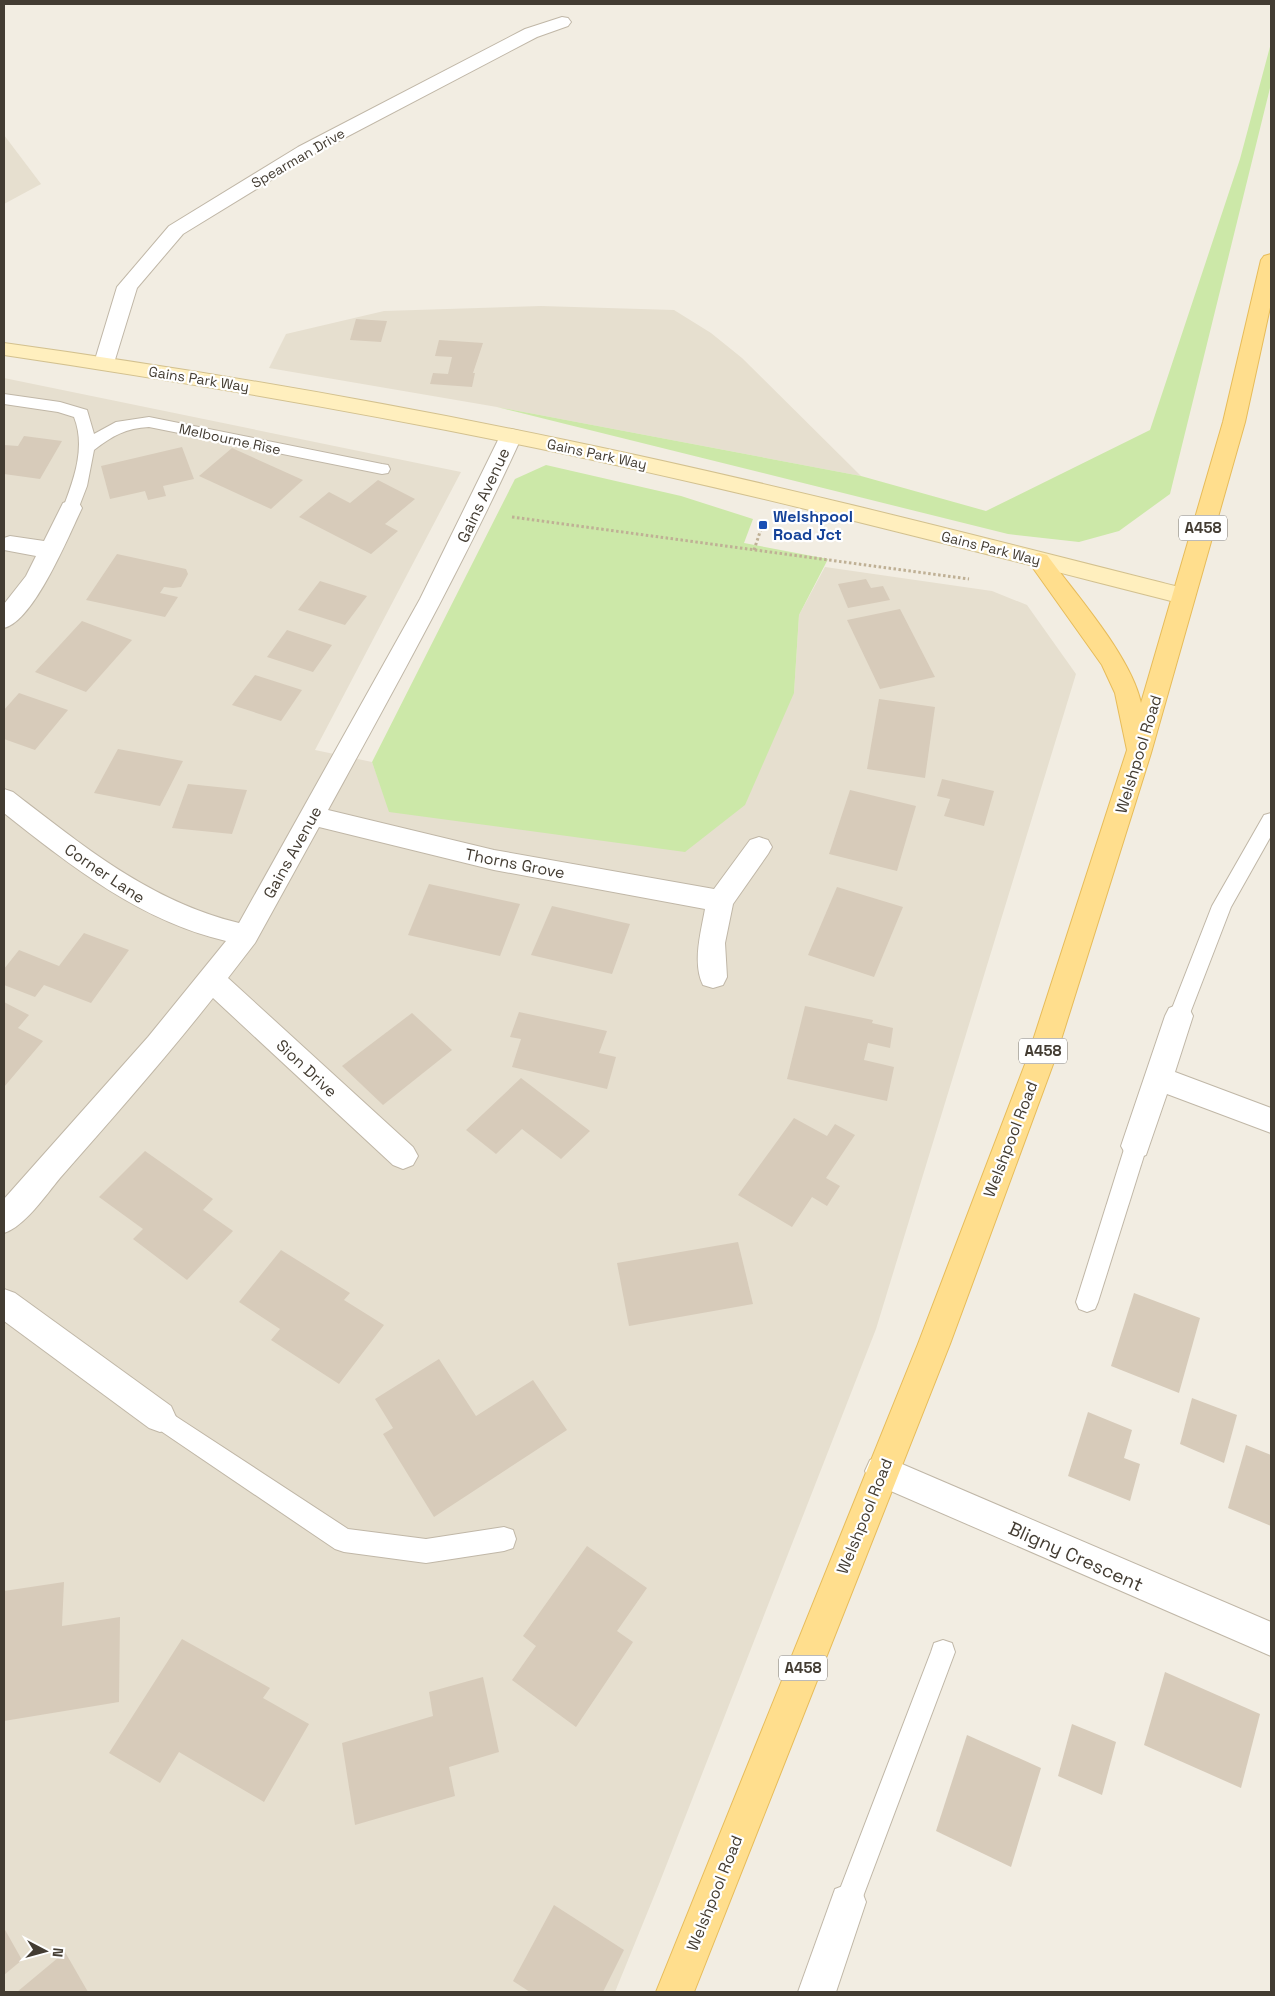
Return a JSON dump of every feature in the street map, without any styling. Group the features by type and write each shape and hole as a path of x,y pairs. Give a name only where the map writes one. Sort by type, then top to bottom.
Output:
{"main road":[{"name":"Welshpool Road","path":"675,1992 881,1471 934,1344 1041,1059 1139,753 1234,422 1271,260"},
{"path":"1039,561 1112,661 1126,693 1139,753"}],"street":[{"name":"Spearman Drive","path":"104,363 127,287 176,230 305,151 531,33 562,22"},
{"name":"Gains Park Way","path":"4,348 270,390 510,436 774,495 1183,596"},
{"name":"Gains Avenue","path":"4,1220 98,1117 212,980 246,935 432,600 476,512 510,436"},
{"path":"4,620 36,580 71,508"},
{"path":"10,544 52,550"},
{"name":"Corner Lane","path":"4,799 106,877 143,900 215,930 246,935"},
{"name":"Thorns Grove","path":"313,816 494,860 720,901"},
{"path":"713,977 712,943 720,901 759,847"},
{"name":"Sion Drive","path":"212,980 402,1156"},
{"path":"1136,1146 1179,1016"},
{"path":"1158,1078 1271,1121"},
{"path":"4,1302 160,1417"},
{"name":"Bligny Crescent","path":"881,1471 1271,1639"},
{"path":"817,1992 848,1902"}],"lane":[{"path":"4,399 60,407 81,414 87,425 82,479 71,508"},
{"name":"Melbourne Rise","path":"85,450 103,435 128,422 149,422 382,469"},
{"path":"1179,1016 1222,906 1271,820"},
{"path":"1087,1302 1136,1146"},
{"path":"160,1417 344,1540 426,1551 504,1539"},
{"path":"848,1902 943,1652"}],"path":[{"path":"476,512 975,580"}],"shaded area":[{"path":"4,135 41,184 4,204"},
{"path":"541,306 674,310 711,333 742,358 861,476 497,407 269,368 286,334 384,311"},
{"path":"4,378 461,472 315,750 372,762 390,812 794,693 799,615 825,567 992,591 1027,605 1076,674 876,1329 615,1992 4,1992"}],"green space":[{"path":"1271,43 1271,84 1170,494 1119,531 1079,542 1008,534 497,407 861,476 986,511 1150,430 1240,159"},
{"path":"546,465 681,496 753,519 744,543 828,559 799,615 794,693 745,805 685,852 389,812 372,762 515,479"}],"building":[{"path":"356,319 387,321 381,342 350,340"},
{"path":"439,340 483,343 473,373 475,373 472,387 430,384 433,373 448,374 452,357 435,356"},
{"path":"24,436 62,441 40,479 4,474 4,445 18,446"},
{"path":"182,447 194,479 163,486 166,496 148,500 145,491 110,499 101,466"},
{"path":"232,448 303,480 271,509 199,476"},
{"path":"378,480 415,499 385,524 398,531 371,554 299,517 329,492 350,503"},
{"path":"117,554 186,569 188,574 181,587 164,587 160,593 178,597 165,617 86,600"},
{"path":"866,579 871,588 883,586 890,600 848,608 838,584"},
{"path":"320,581 367,596 345,625 298,610"},
{"path":"900,609 935,677 880,689 847,620"},
{"path":"82,621 132,640 86,692 35,672"},
{"path":"287,630 332,645 313,672 267,657"},
{"path":"255,675 302,690 281,721 232,705"},
{"path":"19,693 68,710 35,750 4,739 4,710"},
{"path":"879,699 935,707 925,778 867,769"},
{"path":"118,749 183,761 160,806 94,793"},
{"path":"942,779 994,791 984,826 944,816 950,799 937,796"},
{"path":"188,784 247,790 232,834 172,828"},
{"path":"850,790 916,806 897,871 829,854"},
{"path":"429,884 520,904 500,956 408,935"},
{"path":"837,887 903,907 874,977 808,955"},
{"path":"552,906 630,924 612,974 531,955"},
{"path":"84,933 129,950 91,1003 44,985 35,997 4,985 4,969 19,950 59,966"},
{"path":"4,1002 29,1015 18,1028 43,1041 4,1087"},
{"path":"805,1006 873,1020 872,1023 893,1028 890,1048 868,1043 864,1060 894,1067 887,1101 787,1079"},
{"path":"519,1012 607,1031 599,1053 616,1057 607,1089 512,1067 521,1039 510,1037"},
{"path":"412,1013 452,1050 383,1105 342,1066"},
{"path":"521,1078 590,1131 561,1159 522,1129 496,1154 466,1130"},
{"path":"794,1118 827,1136 835,1124 855,1135 826,1178 840,1186 827,1206 812,1197 792,1227 738,1195"},
{"path":"145,1151 213,1199 203,1210 233,1231 187,1280 133,1239 143,1229 99,1197"},
{"path":"738,1242 753,1304 629,1326 617,1263"},
{"path":"281,1250 350,1293 344,1300 384,1325 339,1384 271,1340 280,1329 239,1302"},
{"path":"1134,1293 1200,1318 1179,1393 1111,1366"},
{"path":"439,1359 476,1416 533,1380 567,1430 434,1517 383,1434 393,1428 375,1399"},
{"path":"1192,1398 1237,1415 1224,1463 1180,1444"},
{"path":"1088,1412 1132,1430 1124,1458 1140,1464 1130,1501 1068,1476"},
{"path":"1246,1445 1271,1455 1271,1526 1228,1508"},
{"path":"587,1546 647,1588 617,1631 633,1642 576,1727 512,1680 536,1646 523,1636"},
{"path":"64,1582 62,1626 120,1617 119,1702 4,1721 4,1591"},
{"path":"182,1639 270,1688 263,1698 309,1724 264,1802 179,1752 160,1783 109,1753"},
{"path":"1165,1672 1260,1714 1241,1788 1144,1745"},
{"path":"483,1677 499,1752 449,1767 455,1796 355,1825 342,1743 433,1716 429,1692"},
{"path":"1072,1724 1116,1742 1102,1795 1058,1776"},
{"path":"967,1735 1041,1768 1011,1867 936,1831"},
{"path":"554,1905 624,1950 603,1992 530,1992 513,1981"},
{"path":"4,1928 22,1960 4,1975"},
{"path":"65,1952 88,1992 17,1992"}],"place":[{"name":"Welshpool Road Jct","path":"763,525"}]}
